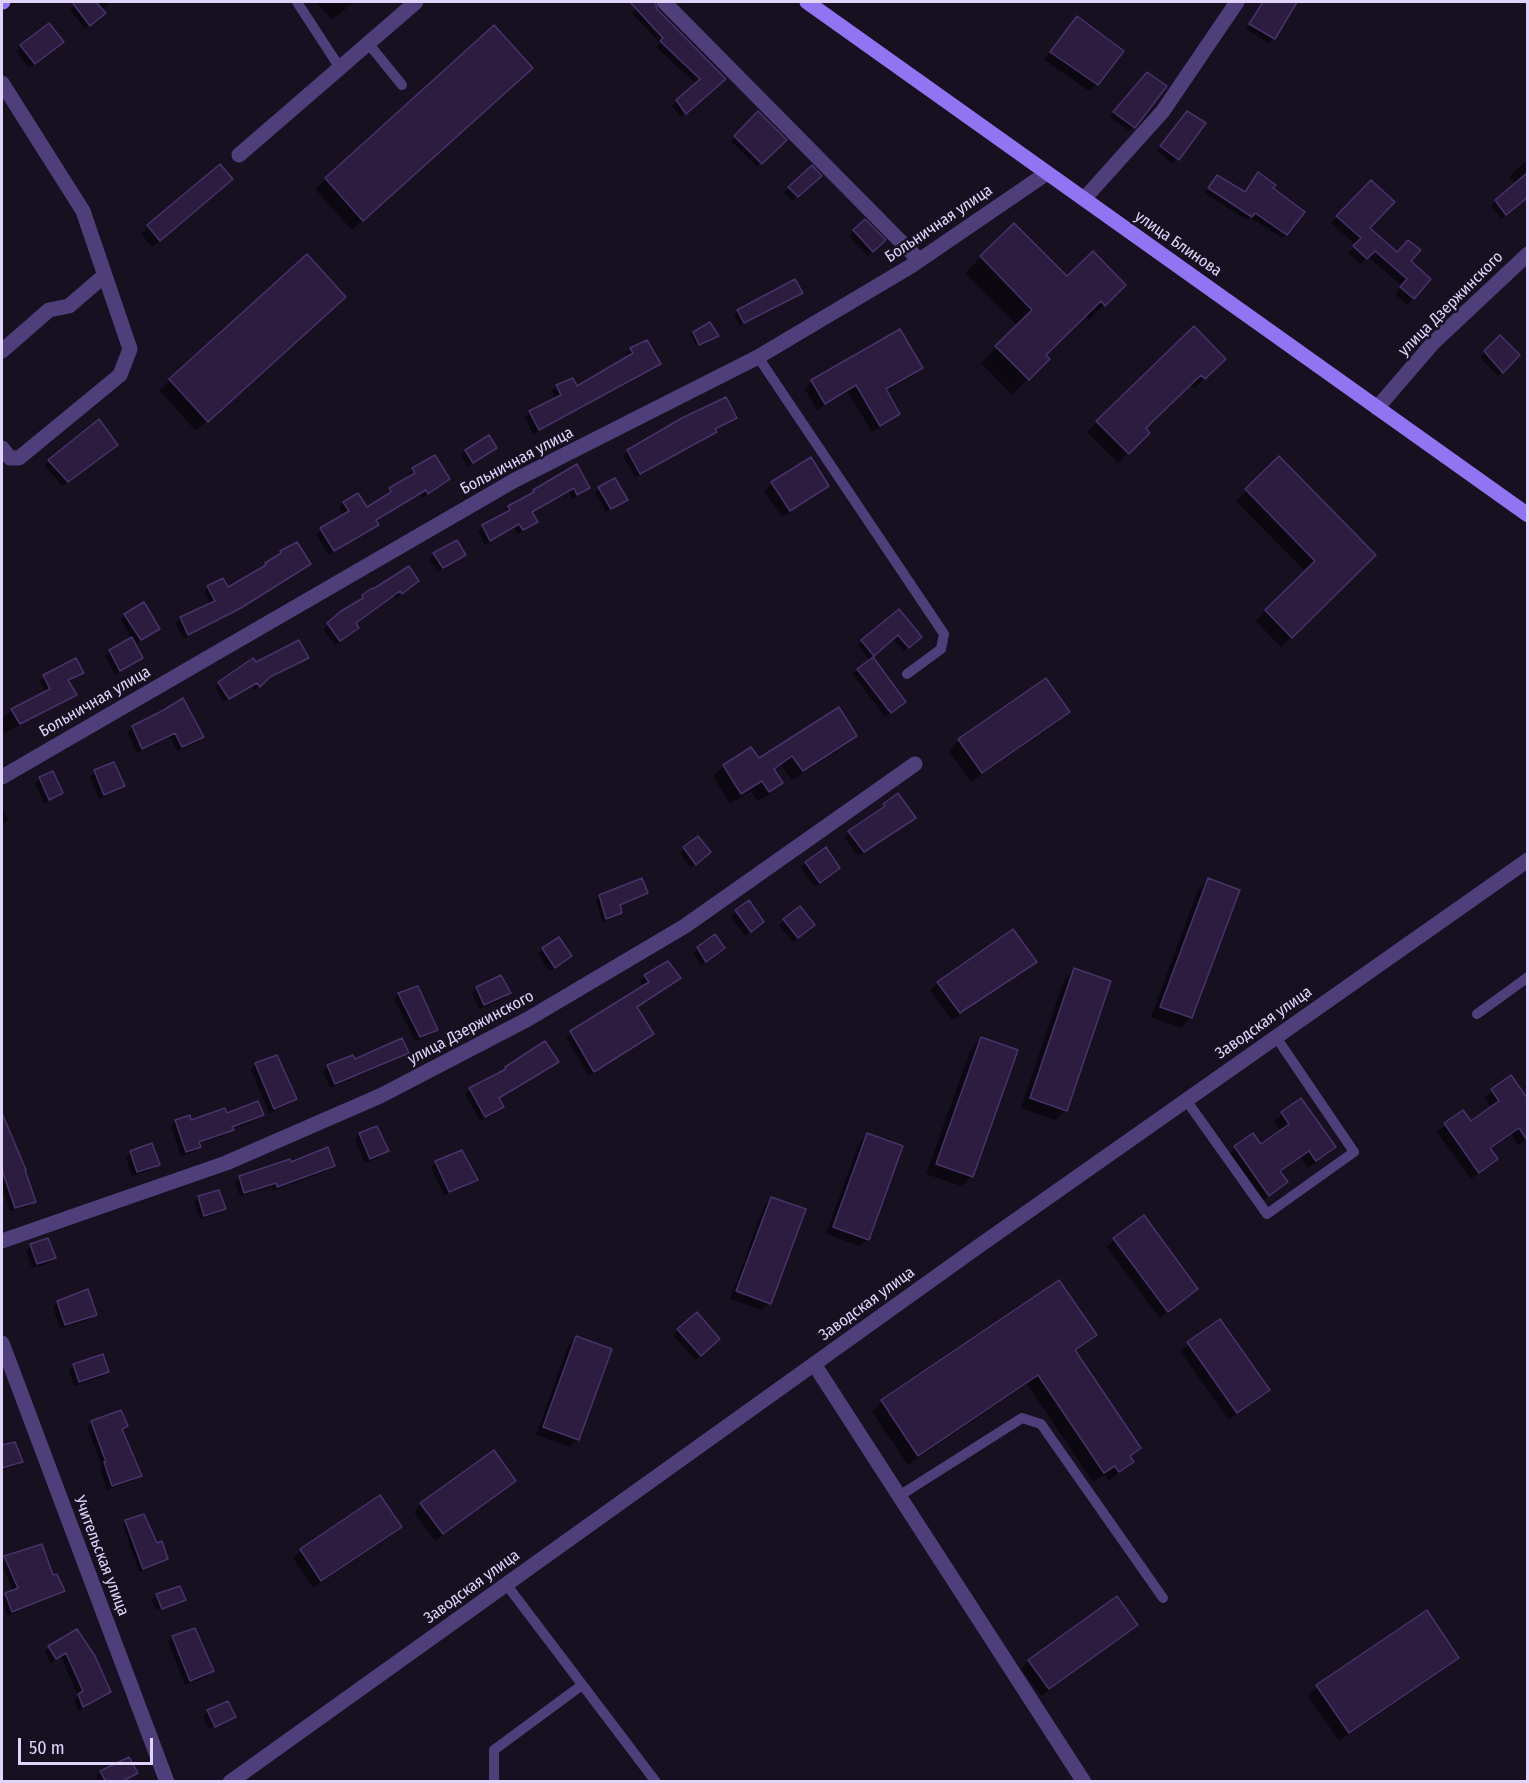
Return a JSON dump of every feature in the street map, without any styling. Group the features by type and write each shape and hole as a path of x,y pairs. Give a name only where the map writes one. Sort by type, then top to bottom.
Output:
{"main road":[{"name":"улица Блинова","path":"807,2 1527,515"}],"street":[{"path":"239,155 416,2"},
{"path":"664,2 919,260"},
{"path":"1084,199 1163,111 1237,2"},
{"path":"2,83 83,211 130,349 120,375 19,458 10,458 2,448"},
{"name":"Больничная улица","path":"2,777 515,480 758,357 919,260 1047,173"},
{"name":"улица Дзержинского","path":"1377,408 1433,343 1527,254"},
{"path":"2,351 49,310 69,306 105,275"},
{"name":"улица Дзержинского","path":"2,1241 226,1163 401,1085 528,1019 685,926 915,764"},
{"name":"Заводская улица","path":"230,1782 814,1364 1527,860"},
{"name":"Учительская улица","path":"2,1343 167,1782"},
{"path":"814,1364 1084,1782"}],"lane":[{"path":"297,2 340,68"},
{"path":"368,43 402,85"},
{"path":"758,357 944,634 941,649 907,674"},
{"path":"1477,1014 1527,977"},
{"path":"1186,1100 1267,1214 1354,1152 1276,1037"},
{"path":"899,1496 1022,1418 1041,1424 1163,1598"},
{"path":"506,1584 656,1782"},
{"path":"494,1782 494,1750 582,1685"}],"building":[{"path":"72,2 96,2 106,13 90,26"},
{"path":"630,2 655,2 657,9 726,79 686,114 676,100 700,79 660,41 663,38"},
{"path":"1263,2 1297,2 1275,39 1249,24"},
{"path":"1077,16 1124,51 1098,85 1050,52"},
{"path":"49,23 64,42 35,64 20,45"},
{"path":"494,25 533,68 363,221 325,178"},
{"path":"1147,72 1167,86 1135,128 1113,112"},
{"path":"758,111 787,140 762,164 734,136"},
{"path":"1187,111 1206,123 1179,160 1160,146"},
{"path":"220,164 233,179 160,241 147,225"},
{"path":"812,165 822,176 798,197 788,187"},
{"path":"1258,172 1276,185 1273,188 1305,212 1287,235 1255,213 1252,217 1208,188 1217,175 1245,192"},
{"path":"1527,173 1527,198 1506,215 1495,200"},
{"path":"1371,180 1395,202 1370,228 1397,252 1408,240 1421,250 1411,261 1431,279 1414,299 1400,287 1407,279 1375,251 1367,259 1353,246 1361,238 1336,216"},
{"path":"865,219 886,240 873,252 853,230"},
{"path":"1014,223 1067,276 1093,251 1126,285 1105,306 1101,301 1046,355 1050,359 1029,380 995,346 1032,310 980,256"},
{"path":"307,254 346,297 208,422 169,379"},
{"path":"795,279 803,293 744,323 737,310"},
{"path":"710,322 719,336 699,345 693,332"},
{"path":"1194,326 1226,359 1205,379 1201,375 1146,428 1150,433 1129,454 1096,421"},
{"path":"900,329 923,368 886,389 900,414 880,426 856,385 825,404 811,380"},
{"path":"1500,335 1520,355 1503,373 1484,351"},
{"path":"647,340 661,364 539,430 529,411 561,395 556,385 573,378 577,386 633,353 630,348"},
{"path":"726,397 737,418 715,429 717,432 640,474 627,450 682,418"},
{"path":"99,419 118,445 68,482 48,460"},
{"path":"489,435 497,448 473,463 465,450"},
{"path":"435,455 450,479 428,494 426,490 376,520 379,525 334,551 320,528 349,511 343,502 358,493 367,507 391,492 389,488 415,473 412,468"},
{"path":"1279,456 1376,555 1292,638 1265,610 1315,561 1245,489"},
{"path":"811,457 829,486 790,511 771,482"},
{"path":"577,464 590,488 577,495 574,488 532,512 538,522 523,530 519,524 490,541 482,525 510,510 508,506"},
{"path":"615,478 628,500 611,509 598,487"},
{"path":"457,540 466,555 443,568 433,553"},
{"path":"297,542 311,564 241,608 188,635 180,617 215,601 207,586 223,578 228,587 266,565 265,563 281,553 280,551"},
{"path":"409,566 419,581 402,594 400,591 356,623 359,628 340,641 327,623 341,611 363,598 362,595 372,588"},
{"path":"144,602 160,629 141,640 124,614"},
{"path":"899,609 922,637 909,648 898,635 874,656 861,640"},
{"path":"132,637 143,658 120,671 109,650"},
{"path":"299,640 309,658 270,677 260,687 257,683 229,699 218,682 253,658 256,662"},
{"path":"873,657 906,702 891,713 857,669"},
{"path":"76,658 84,673 68,680 77,695 20,724 11,709 50,689 43,675"},
{"path":"1046,678 1070,712 982,773 958,739"},
{"path":"183,698 204,737 182,747 175,733 142,749 132,726"},
{"path":"839,707 857,736 803,771 792,756 774,769 783,783 769,792 762,781 741,794 723,765 751,747 759,758"},
{"path":"114,762 125,786 104,795 94,770"},
{"path":"53,771 63,793 49,800 39,777"},
{"path":"898,793 916,818 864,852 848,831 885,806 883,804"},
{"path":"698,836 711,852 696,865 683,847"},
{"path":"826,847 840,868 820,883 805,862"},
{"path":"642,878 648,893 620,905 622,913 606,919 599,895"},
{"path":"1208,878 1240,890 1192,1018 1160,1007"},
{"path":"749,900 764,922 751,932 735,910"},
{"path":"800,906 815,925 798,938 783,919"},
{"path":"1013,929 1037,962 960,1013 937,982"},
{"path":"715,934 725,948 706,962 697,947"},
{"path":"559,937 572,956 555,968 542,948"},
{"path":"668,961 681,978 637,1007 654,1034 594,1072 570,1031 649,982 644,975"},
{"path":"1074,968 1111,981 1067,1111 1030,1098"},
{"path":"501,975 511,993 484,1005 476,987"},
{"path":"418,986 438,1030 420,1037 398,993"},
{"path":"981,1037 1018,1050 973,1177 936,1164"},
{"path":"402,1038 409,1053 335,1084 327,1065 353,1055 355,1059"},
{"path":"545,1041 559,1062 499,1098 504,1107 485,1117 469,1088 506,1069 505,1067"},
{"path":"277,1055 297,1099 274,1109 255,1063"},
{"path":"1511,1075 1527,1098 1527,1140 1519,1128 1490,1148 1498,1159 1479,1173 1444,1123 1463,1110 1471,1121 1499,1101 1491,1089"},
{"path":"1301,1098 1336,1147 1316,1161 1309,1151 1280,1171 1288,1182 1269,1196 1234,1146 1253,1133 1261,1144 1289,1124 1281,1112"},
{"path":"258,1101 264,1115 232,1127 234,1130 199,1142 201,1147 186,1152 175,1120 190,1115 191,1120 225,1108 227,1113"},
{"path":"2,1113 26,1170 36,1202 15,1208 2,1170"},
{"path":"377,1126 389,1151 370,1159 359,1133"},
{"path":"867,1133 903,1146 869,1240 833,1227"},
{"path":"152,1143 160,1165 137,1172 130,1151"},
{"path":"328,1147 335,1166 277,1187 276,1183 244,1193 239,1176 290,1159 291,1162"},
{"path":"462,1150 478,1180 449,1192 435,1161"},
{"path":"219,1190 226,1209 204,1216 198,1196"},
{"path":"771,1197 806,1209 771,1304 736,1291"},
{"path":"1144,1215 1198,1289 1168,1312 1113,1238"},
{"path":"48,1238 56,1258 37,1264 30,1244"},
{"path":"1059,1280 1097,1335 1075,1350 1141,1448 1130,1456 1134,1462 1119,1472 1115,1466 1104,1473 1038,1375 918,1456 881,1400"},
{"path":"88,1289 97,1315 65,1325 57,1301"},
{"path":"697,1312 720,1339 701,1356 677,1329"},
{"path":"1220,1319 1270,1390 1237,1413 1187,1342"},
{"path":"576,1336 612,1349 579,1440 543,1427"},
{"path":"103,1354 109,1372 79,1382 73,1364"},
{"path":"121,1410 128,1426 122,1429 142,1476 112,1486 91,1421"},
{"path":"15,1442 23,1462 2,1468 2,1445"},
{"path":"494,1450 516,1481 443,1534 420,1503"},
{"path":"380,1495 402,1527 321,1581 300,1549"},
{"path":"144,1514 157,1543 162,1541 168,1559 143,1569 125,1520"},
{"path":"42,1544 53,1575 57,1574 65,1591 12,1612 5,1593 18,1588 4,1556"},
{"path":"180,1586 186,1600 162,1609 156,1594"},
{"path":"1117,1596 1138,1625 1049,1689 1028,1660"},
{"path":"1427,1610 1459,1658 1349,1733 1316,1685"},
{"path":"195,1628 214,1671 190,1681 172,1636"},
{"path":"77,1629 95,1656 111,1692 83,1707 78,1694 83,1691 66,1653 56,1659 48,1646"},
{"path":"228,1701 236,1717 215,1727 207,1710"},
{"path":"129,1757 138,1773 121,1782 106,1782 100,1771"}]}
